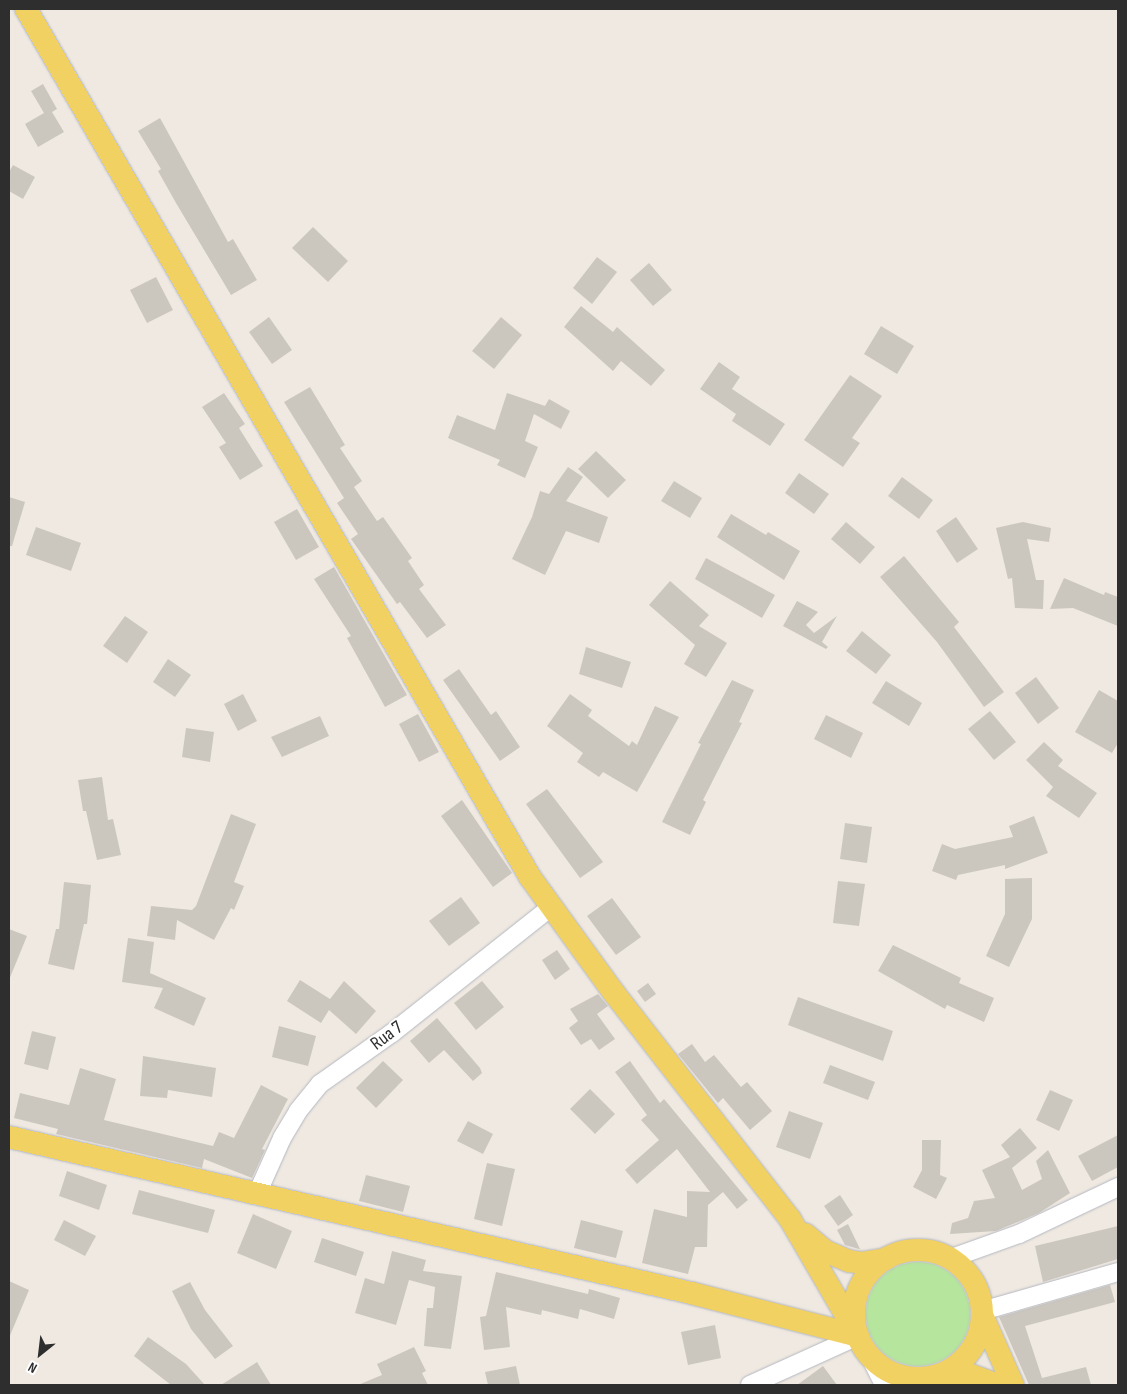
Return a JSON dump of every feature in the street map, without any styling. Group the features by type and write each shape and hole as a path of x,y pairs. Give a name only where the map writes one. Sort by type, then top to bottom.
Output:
{"main road":[{"path":"26,9 426,702 530,877 614,993 790,1219 811,1240 835,1256 861,1263 922,1250 949,1259 971,1279 982,1312 1013,1385"},
{"path":"9,1137 700,1295 858,1336"},
{"path":"790,1219 870,1357 895,1373 922,1380 971,1375 999,1385"},
{"path":"858,1336 854,1322 857,1295 867,1275 886,1259"},
{"path":"922,1380 950,1370 970,1352 977,1339 982,1312"}],"street":[{"name":"Rua 7","path":"257,1194 286,1131 320,1084 392,1033 552,906"},
{"path":"949,1259 1019,1234 1118,1187"},
{"path":"982,1312 1118,1272"},
{"path":"750,1385 858,1336"},
{"path":"870,1357 884,1385"}],"green space":[{"path":"918,1262 938,1266 955,1277 966,1294 970,1314 966,1334 955,1351 938,1362 918,1366 898,1362 881,1351 870,1334 866,1314 870,1294 881,1277 898,1266"}],"building":[{"path":"43,84 57,109 52,112 64,132 38,147 25,124 44,113 31,91"},
{"path":"160,118 228,242 233,239 257,280 231,295 176,203 158,171 161,169 138,131"},
{"path":"13,165 35,177 23,199 9,191 9,172"},
{"path":"313,227 348,261 328,282 292,248"},
{"path":"597,257 617,272 592,304 573,288"},
{"path":"649,263 672,290 653,306 630,280"},
{"path":"156,277 173,310 147,323 130,290"},
{"path":"581,306 613,332 617,327 665,370 651,386 621,361 613,371 564,327"},
{"path":"269,317 292,350 272,364 249,332"},
{"path":"501,317 522,335 494,369 472,351"},
{"path":"881,326 914,346 897,374 864,354"},
{"path":"719,362 740,377 732,389 785,424 770,446 732,421 736,414 700,389"},
{"path":"850,375 882,396 852,438 860,443 843,467 804,440"},
{"path":"310,387 345,445 340,448 362,481 354,487 377,521 383,517 412,558 408,561 424,585 419,589 446,625 427,638 400,602 397,604 351,539 358,534 337,503 344,498 284,402"},
{"path":"224,393 245,424 239,428 263,466 240,480 219,447 226,443 202,407"},
{"path":"507,393 545,406 549,399 570,411 561,429 534,414 525,441 538,447 525,478 497,465 500,460 448,438 457,415 495,430"},
{"path":"596,451 626,480 608,498 578,469"},
{"path":"568,467 583,477 566,501 608,517 599,543 566,531 545,575 512,559 532,517 540,491 549,494"},
{"path":"799,473 829,494 814,514 785,493"},
{"path":"902,477 933,500 919,519 888,496"},
{"path":"674,481 702,498 690,518 661,501"},
{"path":"9,497 25,502 12,546 9,546"},
{"path":"297,509 319,547 296,560 274,522"},
{"path":"731,514 766,535 768,532 800,551 784,580 717,537"},
{"path":"956,517 978,549 957,563 936,531"},
{"path":"846,522 875,547 860,564 831,539"},
{"path":"1023,522 1051,528 1049,542 1027,539 1036,580 1044,580 1043,609 1015,608 1012,578 1008,579 996,528"},
{"path":"36,527 81,543 71,571 26,555"},
{"path":"904,556 959,622 954,627 1004,692 984,707 937,642 880,577"},
{"path":"706,558 775,595 762,618 695,579"},
{"path":"334,567 407,695 385,707 347,638 351,636 314,579"},
{"path":"1064,578 1104,595 1105,592 1118,597 1118,626 1073,608 1050,609"},
{"path":"670,581 709,615 699,626 727,643 706,677 684,664 695,645 649,605"},
{"path":"797,601 818,612 806,625 814,633 837,616 822,642 828,647 826,649 783,626"},
{"path":"125,616 148,632 127,663 103,646"},
{"path":"862,631 891,655 876,674 846,651"},
{"path":"586,647 631,662 622,688 579,674"},
{"path":"168,659 191,675 175,697 153,682"},
{"path":"459,669 491,715 496,711 520,747 500,761 443,680"},
{"path":"1036,677 1059,708 1038,724 1015,693"},
{"path":"732,680 754,690 739,722 742,723 703,800 706,802 690,835 662,822 701,744 698,743"},
{"path":"886,681 922,703 909,726 872,703"},
{"path":"1099,690 1118,701 1118,743 1112,753 1075,732"},
{"path":"243,694 257,721 238,731 224,704"},
{"path":"570,694 592,710 588,716 629,746 632,741 637,745 655,706 679,717 637,792 603,772 599,777 577,762 583,753 547,726"},
{"path":"990,711 1016,742 994,760 968,729"},
{"path":"418,714 439,752 419,762 399,724"},
{"path":"826,715 863,733 851,758 814,739"},
{"path":"320,716 329,736 282,757 271,737"},
{"path":"186,728 214,732 210,762 182,757"},
{"path":"1044,742 1063,760 1058,766 1097,793 1079,818 1046,796 1053,787 1026,760"},
{"path":"102,777 108,820 113,819 121,855 97,860 86,811 83,811 78,780"},
{"path":"547,789 603,862 580,878 526,804"},
{"path":"462,800 512,873 493,887 441,816"},
{"path":"231,814 256,824 234,882 244,886 234,910 231,908 214,940 177,920 175,940 147,936 151,906 192,910 196,906"},
{"path":"1034,816 1048,853 1005,869 1005,865 958,875 956,880 932,871 942,844 955,849 1013,837 1009,826"},
{"path":"845,823 872,827 867,863 840,859"},
{"path":"1032,878 1032,919 1009,967 986,956 1005,914 1005,879"},
{"path":"838,881 865,884 859,926 833,923"},
{"path":"64,882 91,885 87,924 84,924 74,970 48,964 56,929 59,929"},
{"path":"461,897 480,923 449,946 429,921"},
{"path":"612,898 641,937 616,955 587,916"},
{"path":"9,929 27,936 9,980"},
{"path":"128,938 154,942 150,973 206,998 194,1026 154,1008 163,988 122,982"},
{"path":"893,945 961,978 959,983 994,998 984,1022 947,1005 945,1009 878,971"},
{"path":"557,950 570,969 555,980 542,960"},
{"path":"300,980 330,999 344,981 376,1011 356,1034 329,1010 321,1023 287,1001"},
{"path":"482,981 504,1007 476,1030 454,1003"},
{"path":"648,983 656,994 645,1002 637,991"},
{"path":"598,994 608,1006 597,1014 615,1039 599,1050 591,1039 581,1045 569,1028 578,1021 570,1009"},
{"path":"798,997 893,1031 883,1061 788,1025"},
{"path":"437,1018 480,1068 482,1073 473,1081 444,1050 429,1063 410,1041"},
{"path":"279,1026 316,1036 308,1066 272,1057"},
{"path":"32,1031 56,1037 48,1070 24,1064"},
{"path":"692,1044 705,1062 714,1055 741,1087 747,1082 772,1111 750,1130 723,1098 718,1103 678,1054"},
{"path":"143,1056 216,1068 212,1097 168,1090 167,1098 140,1096"},
{"path":"383,1061 403,1080 376,1108 356,1088"},
{"path":"630,1061 660,1103 664,1099 748,1200 737,1209 723,1192 708,1205 707,1247 695,1247 688,1274 642,1263 654,1209 687,1217 687,1191 710,1192 677,1149 637,1184 625,1170 659,1140 641,1120 647,1115 615,1072"},
{"path":"830,1065 875,1082 868,1100 823,1083"},
{"path":"80,1068 116,1079 104,1120 213,1146 219,1132 234,1138 261,1085 288,1099 262,1149 265,1150 252,1178 204,1159 202,1168 56,1134 58,1129 14,1118 20,1093 69,1105"},
{"path":"590,1089 615,1114 595,1134 570,1109"},
{"path":"1050,1090 1073,1100 1059,1131 1036,1120"},
{"path":"789,1111 823,1123 810,1159 776,1147"},
{"path":"468,1121 493,1134 483,1154 457,1141"},
{"path":"1020,1128 1037,1148 1012,1168 1022,1190 1042,1179 1036,1161 1048,1150 1070,1193 1039,1213 996,1231 950,1234 952,1223 968,1218 974,1201 995,1198 982,1170 1010,1157 1001,1145"},
{"path":"1118,1135 1118,1167 1092,1181 1078,1156"},
{"path":"922,1140 941,1140 940,1175 947,1178 936,1199 913,1187 922,1170"},
{"path":"487,1163 515,1169 502,1226 474,1219"},
{"path":"67,1171 107,1185 99,1210 59,1196"},
{"path":"366,1175 410,1186 403,1212 359,1201"},
{"path":"139,1190 215,1210 208,1233 132,1214"},
{"path":"840,1195 853,1215 838,1226 824,1206"},
{"path":"253,1214 292,1231 276,1269 237,1253"},
{"path":"64,1220 96,1236 85,1256 54,1240"},
{"path":"581,1220 623,1231 616,1258 574,1248"},
{"path":"848,1224 860,1249 845,1245 837,1230"},
{"path":"1118,1226 1118,1259 1043,1282 1035,1246"},
{"path":"322,1238 364,1252 356,1276 314,1262"},
{"path":"392,1251 426,1260 423,1271 462,1276 451,1349 424,1346 427,1308 433,1308 435,1287 409,1280 396,1325 355,1313 365,1278 384,1284"},
{"path":"496,1272 588,1294 589,1289 620,1298 614,1319 580,1309 578,1319 542,1310 541,1315 506,1307 510,1347 484,1350 480,1317 486,1316"},
{"path":"9,1281 29,1290 9,1338"},
{"path":"190,1282 205,1310 233,1346 215,1359 191,1329 172,1291"},
{"path":"1110,1285 1115,1302 1025,1326 1042,1378 1086,1367 1091,1385 1029,1385 999,1317"},
{"path":"715,1325 721,1358 688,1365 681,1332"},
{"path":"148,1337 186,1364 205,1385 171,1385 134,1356"},
{"path":"414,1347 426,1371 422,1373 428,1385 358,1385 382,1375 377,1364"},
{"path":"257,1362 271,1385 221,1385"},
{"path":"516,1366 520,1385 488,1385 485,1372"},
{"path":"823,1366 837,1385 797,1385"}]}
